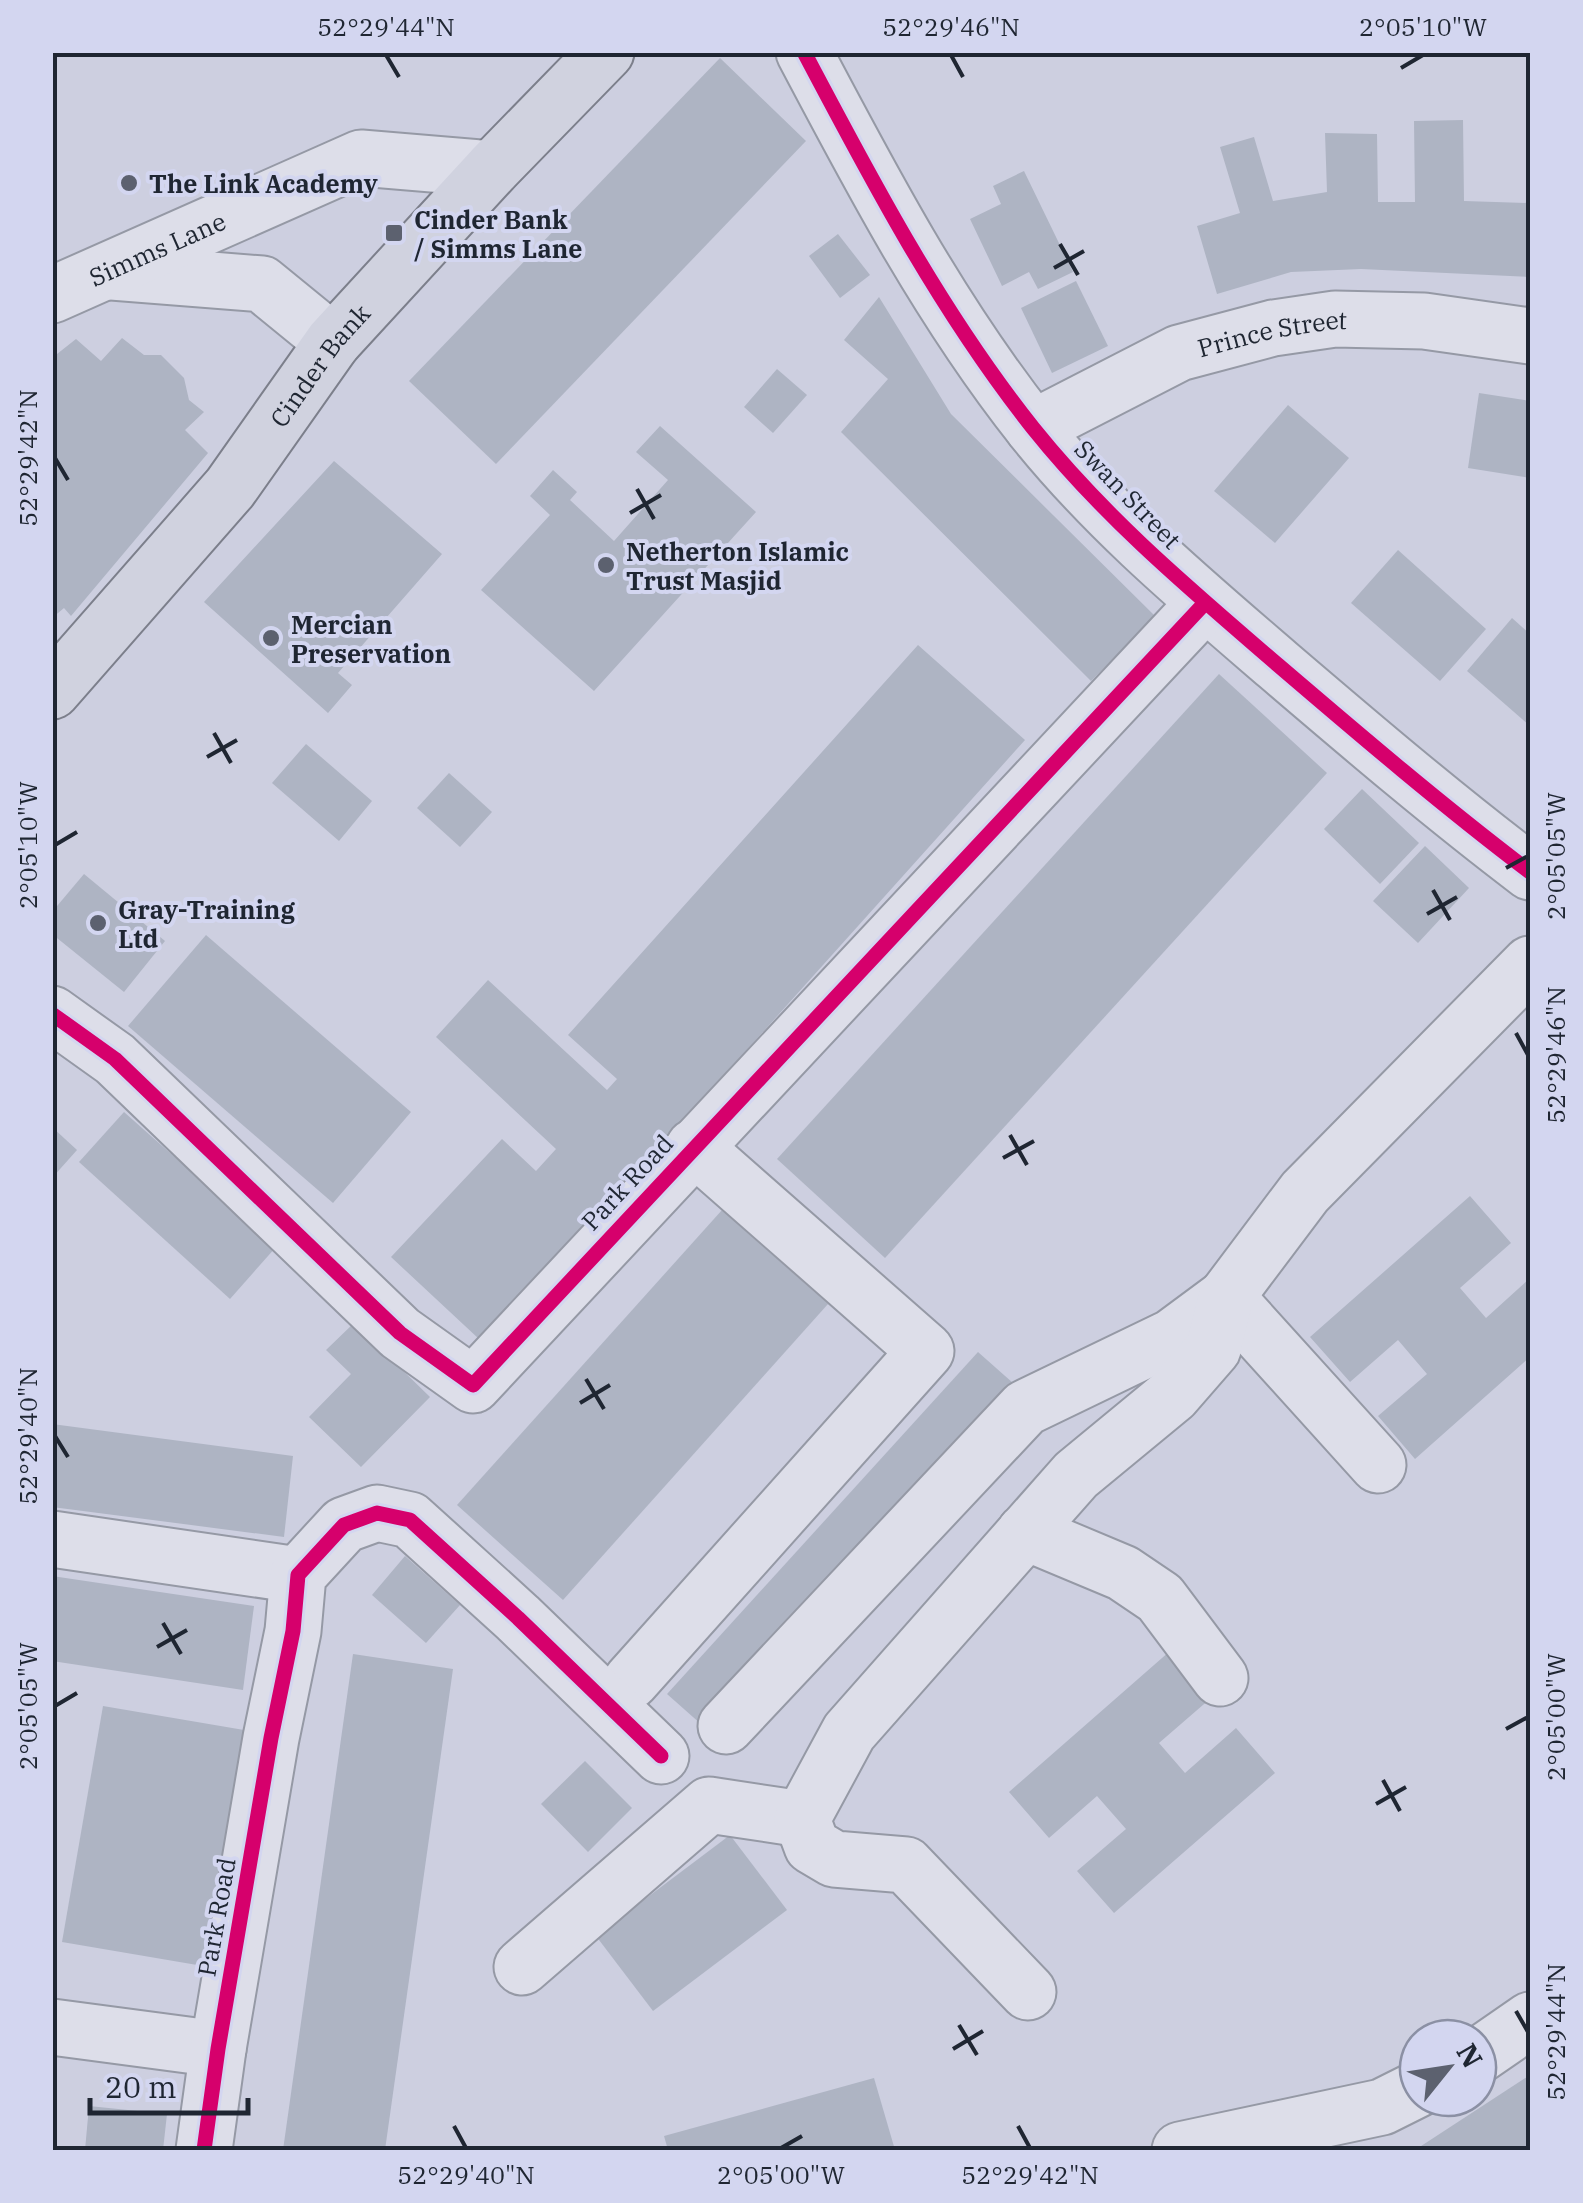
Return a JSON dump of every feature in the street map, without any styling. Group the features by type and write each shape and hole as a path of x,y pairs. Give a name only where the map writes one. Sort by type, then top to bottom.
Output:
{"main road":[{"name":"Cinder Bank","path":"52,691 230,488 333,342 606,52"}],"street":[{"name":"Swan Street","path":"804,52 921,269 977,354 1091,497 1204,604 1530,872"},
{"name":"Simms Lane","path":"52,295 361,158 492,169"},
{"path":"108,272 262,284 333,342"},
{"name":"Prince Street","path":"1033,428 1179,353 1273,328 1335,319 1424,320 1530,336"},
{"name":"Park Road","path":"52,1014 116,1059 400,1334 473,1385 1204,604"},
{"path":"726,1726 1025,1408 1172,1337 1226,1297 1304,1192 1530,964"},
{"name":"Park Road","path":"631,1681 926,1351 694,1147"},
{"path":"1226,1297 1378,1465"},
{"path":"1028,1992 906,1865 834,1859 812,1846 802,1819 850,1732 1076,1475 1174,1394 1213,1349 1226,1297"},
{"path":"52,1539 298,1575 344,1525 377,1513 410,1520 661,1756"},
{"path":"1025,1532 1123,1573 1160,1598 1220,1678"},
{"name":"Park Road","path":"204,2150 271,1738 293,1631 298,1575"},
{"path":"522,1967 709,1804 802,1819"},
{"path":"1498,2042 1530,2020"},
{"path":"52,2028 218,2049"},
{"path":"1180,2150 1317,2136 1398,2100"}],"building":[{"path":"720,58 806,141 496,464 409,381"},
{"path":"1463,120 1464,201 1530,203 1530,277 1361,269 1291,272 1217,294 1197,226 1240,213 1220,147 1254,137 1273,201 1327,192 1325,133 1377,134 1378,202 1415,202 1414,121"},
{"path":"1024,171 1073,272 1038,289 1029,272 1002,286 970,219 1001,204 993,186"},
{"path":"838,234 870,275 840,298 809,256"},
{"path":"1076,281 1108,346 1052,373 1021,308"},
{"path":"879,297 951,414 1155,616 1091,681 841,432 888,379 844,340"},
{"path":"122,338 144,355 161,355 184,378 189,400 204,412 185,430 208,453 71,616 64,608 52,618 52,358 76,339 101,361"},
{"path":"777,369 807,395 773,433 744,407"},
{"path":"1479,393 1530,401 1530,478 1468,468"},
{"path":"1288,405 1349,458 1275,543 1214,491"},
{"name":"Netherton Islamic Trust Masjid","path":"660,426 756,512 594,691 481,590 550,515 530,496 553,470 577,492 570,500 614,541 668,480 636,452"},
{"path":"334,461 442,554 338,673 352,685 328,713 204,602"},
{"path":"1398,550 1486,629 1440,681 1351,603"},
{"path":"1512,618 1530,634 1530,726 1467,671"},
{"path":"918,645 1025,740 674,1131 479,1339 391,1257 502,1139 536,1171 556,1149 436,1037 488,980 607,1090 617,1079 568,1035"},
{"path":"1219,674 1327,773 885,1258 777,1159"},
{"path":"306,744 372,801 339,841 272,783"},
{"path":"449,773 492,812 460,847 417,808"},
{"path":"1362,789 1419,843 1380,884 1324,829"},
{"path":"1425,846 1469,888 1418,943 1373,901"},
{"name":"Gray-Training Ltd","path":"84,874 165,941 124,992 52,934 52,912"},
{"path":"206,935 411,1112 333,1203 128,1026"},
{"path":"124,1112 276,1247 230,1299 79,1162"},
{"path":"52,1127 77,1150 52,1178"},
{"path":"1470,1196 1511,1243 1460,1288 1486,1318 1530,1278 1530,1357 1415,1459 1378,1416 1427,1374 1398,1340 1350,1382 1310,1337"},
{"path":"722,1210 828,1304 563,1600 457,1505"},
{"path":"354,1323 430,1397 361,1467 309,1417 351,1374 326,1350"},
{"path":"978,1352 1013,1383 702,1725 667,1694"},
{"path":"52,1424 293,1456 284,1537 52,1507"},
{"path":"405,1556 460,1605 426,1643 372,1595"},
{"path":"52,1576 254,1606 243,1690 52,1661"},
{"path":"1170,1651 1211,1698 1159,1743 1185,1773 1236,1728 1275,1773 1114,1913 1077,1871 1126,1829 1097,1796 1049,1838 1009,1792"},
{"path":"353,1654 453,1669 385,2150 283,2150"},
{"path":"103,1706 244,1730 203,1966 62,1942"},
{"path":"585,1761 632,1808 588,1852 541,1804"},
{"path":"730,1835 787,1910 653,2011 596,1936"},
{"path":"1530,2075 1530,2150 1415,2150 1464,2118 1498,2118 1498,2096"},
{"path":"874,2078 895,2150 668,2150 664,2136"},
{"path":"89,2106 167,2114 163,2150 85,2150"}],"cycle path":[{"path":"804,52 938,293 1000,384 1061,461 1119,523 1213,609 1402,770 1530,872"},
{"path":"52,1014 115,1059 400,1333 473,1385 1204,604"},
{"path":"204,2150 271,1738 293,1631 298,1575 344,1525 377,1513 410,1520 661,1756"}],"place":[{"name":"The Link Academy","path":"129,183"},
{"name":"Cinder Bank / Simms Lane","path":"394,233"},
{"name":"Netherton Islamic Trust Masjid","path":"606,565"},
{"name":"Mercian Preservation","path":"271,638"},
{"name":"Gray-Training Ltd","path":"98,923"}]}
